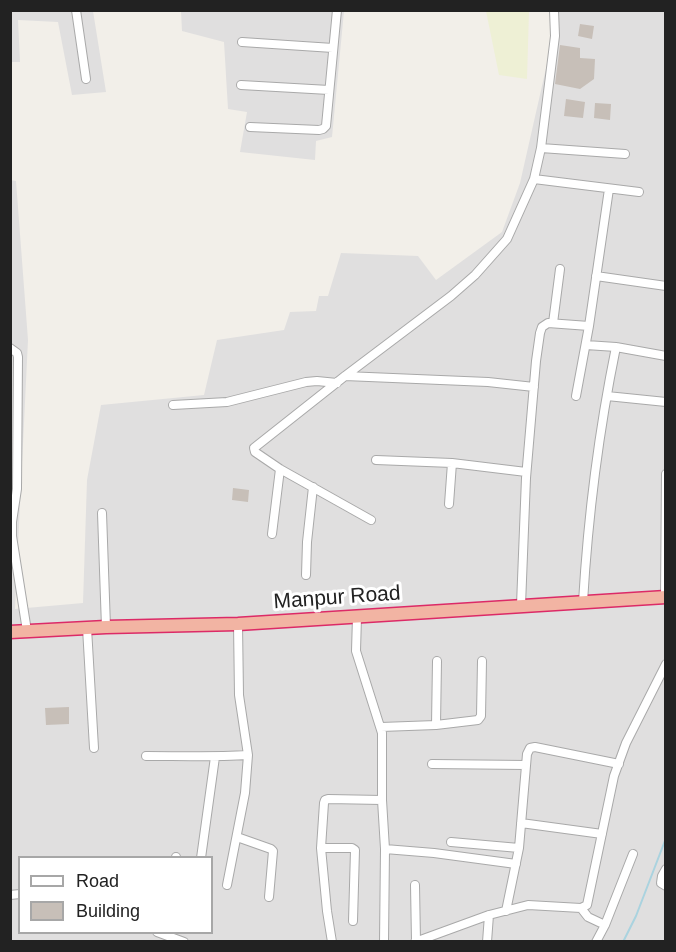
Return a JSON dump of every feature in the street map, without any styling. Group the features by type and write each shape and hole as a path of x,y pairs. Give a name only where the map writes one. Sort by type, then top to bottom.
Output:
{"highway":[{"name":"Manpur Road","path":"10,632 238,624 665,597"}],"street":[{"path":"76,10 86,79"},
{"path":"250,127 324,129 327,124 337,10"},
{"path":"371,520 280,469 255,452 255,447 451,296 475,275 507,239 534,179 542,148 555,36 554,10"},
{"path":"242,42 333,48"},
{"path":"241,85 329,90"},
{"path":"542,148 625,154"},
{"path":"534,179 639,192"},
{"path":"576,396 586,345 609,189"},
{"path":"553,323 560,269"},
{"path":"596,276 666,286"},
{"path":"521,605 526,472 540,333 545,325 553,323 589,326"},
{"path":"586,345 616,347 666,356"},
{"path":"583,602 587,544 616,347"},
{"path":"10,348 17,353 18,357 17,489 12,529 27,631"},
{"path":"345,376 488,382 534,387"},
{"path":"172,405 227,402 306,382 337,383"},
{"path":"607,396 666,402"},
{"path":"376,459 452,463 526,472"},
{"path":"449,504 452,463"},
{"path":"272,534 280,469"},
{"path":"665,597 666,474"},
{"path":"306,575 313,487"},
{"path":"102,513 106,627"},
{"path":"357,617 356,651 381,727 385,849 384,942"},
{"path":"227,885 245,793 248,755 239,695 238,624"},
{"path":"87,628 94,748"},
{"path":"436,725 437,661"},
{"path":"381,727 474,722 480,718 482,662"},
{"path":"415,885 416,941 489,915 528,905 585,907 589,902 614,776 626,743 666,664"},
{"path":"506,911 519,848 526,765 530,748 535,747 619,764"},
{"path":"146,756 248,755"},
{"path":"201,856 215,757"},
{"path":"432,764 526,765"},
{"path":"332,942 321,848 322,806 325,800 382,800"},
{"path":"521,823 602,834"},
{"path":"237,837 273,851 269,897"},
{"path":"451,842 519,848"},
{"path":"321,848 355,850 353,921"},
{"path":"385,849 516,864"},
{"path":"596,942 633,854"},
{"path":"666,869 661,883 666,886"},
{"path":"581,908 588,917 605,925"},
{"path":"487,942 489,915"},
{"path":"171,937 184,942"}],"shaded area":[{"path":"11,11 93,11 106,92 72,95 58,22 18,20 20,62 11,62"},
{"path":"181,11 344,11 332,137 316,141 315,160 240,152 247,112 228,109 224,42 182,31"},
{"path":"553,11 665,11 665,941 11,941 10,180 16,181 28,340 15,609 83,603 87,480 101,405 204,395 217,340 284,330 290,312 316,311 319,296 328,296 341,253 418,256 436,280 502,232 520,183 554,33"}],"green space":[{"path":"486,11 529,11 527,79 499,75"}],"building":[{"path":"580,24 594,26 592,39 578,36"},
{"path":"560,45 580,48 580,58 595,59 594,79 580,89 555,84"},
{"path":"566,99 585,102 583,118 564,116"},
{"path":"595,103 611,104 610,120 594,118"},
{"path":"233,488 249,490 248,502 232,500"},
{"path":"69,707 69,724 46,725 45,708"}],"waterway":[{"path":"623,942 636,916 666,838"}]}
